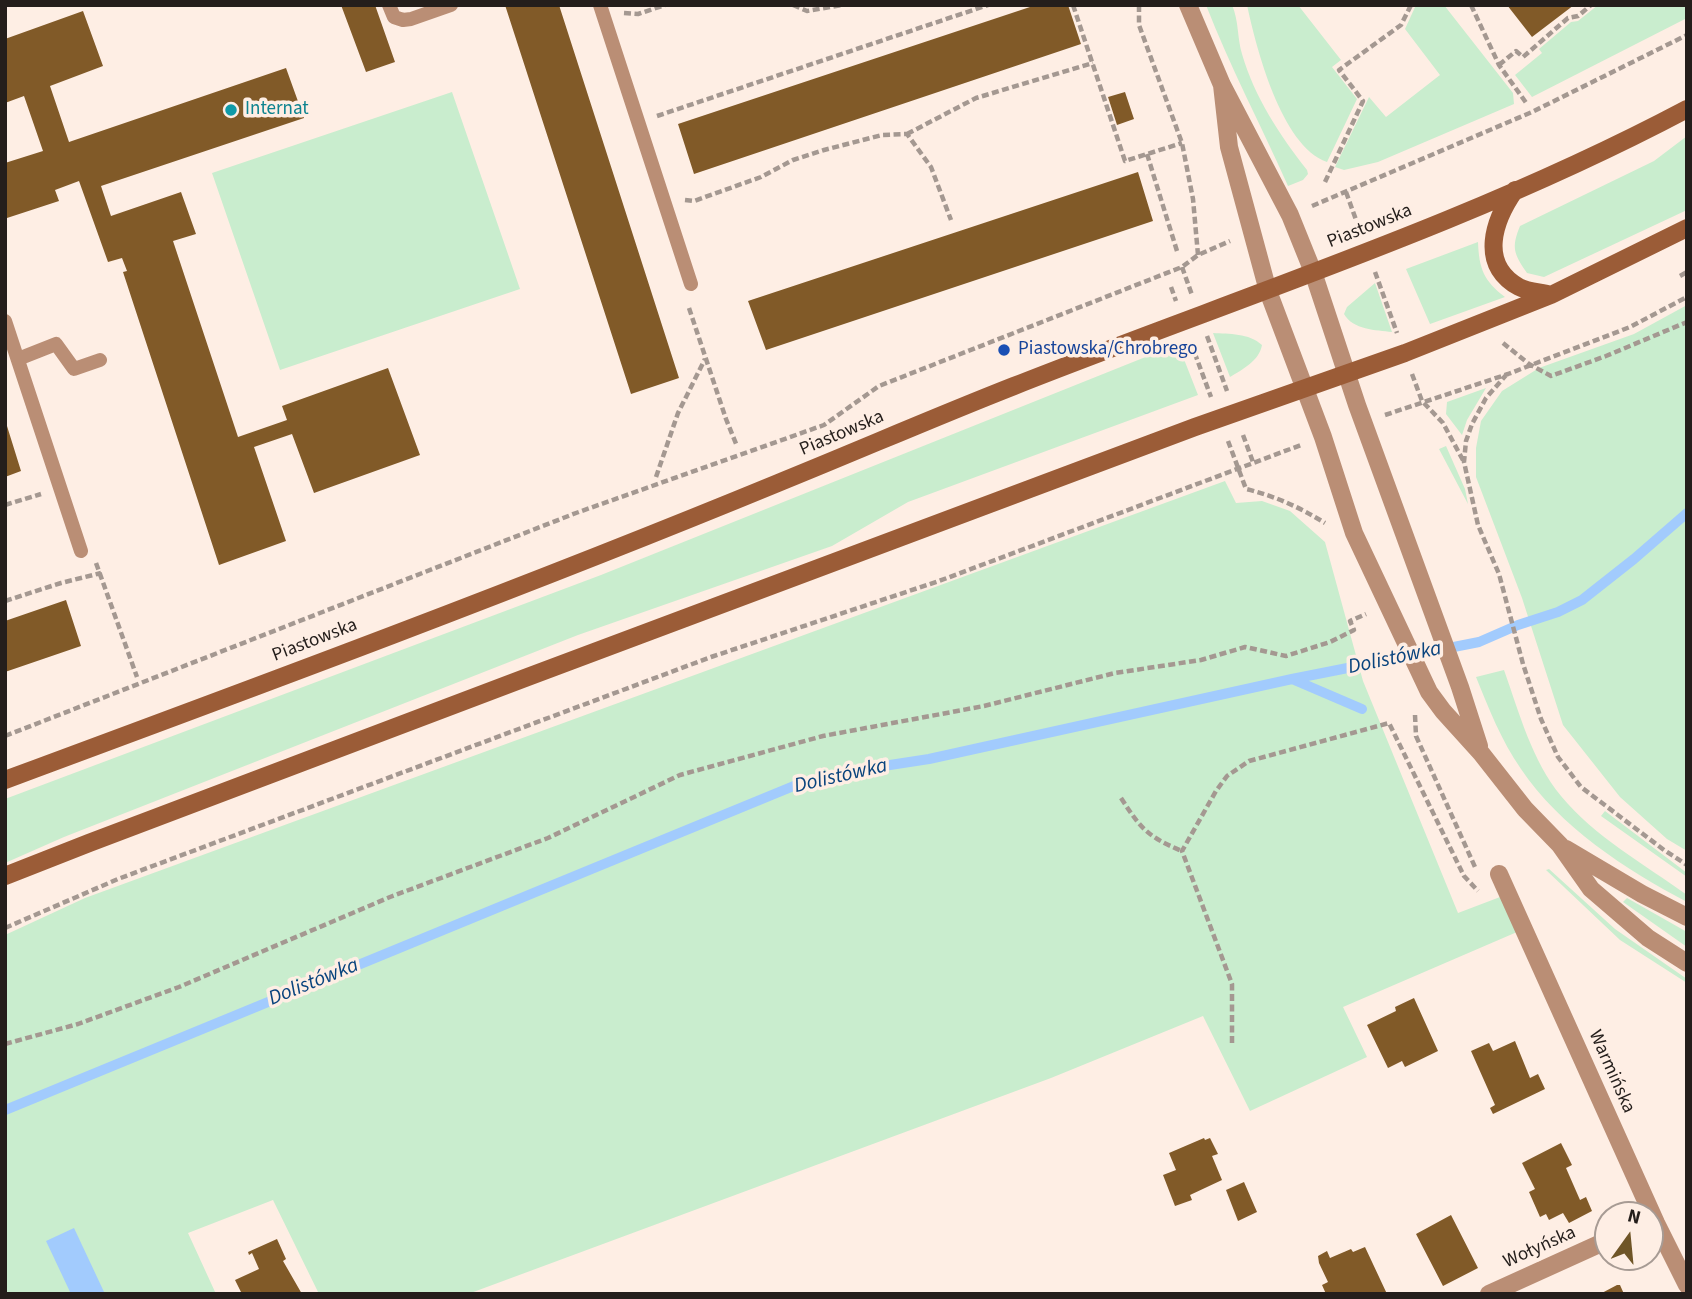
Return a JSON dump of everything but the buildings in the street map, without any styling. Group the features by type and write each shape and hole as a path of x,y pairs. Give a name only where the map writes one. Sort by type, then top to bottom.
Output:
{"main road":[{"name":"Piastowska","path":"5,780 534,580 776,484 1014,385 1268,291 1573,165 1687,109"},
{"path":"1515,190 1502,209 1494,233 1494,252 1504,274 1520,288 1551,295"},
{"path":"5,876 538,673 1235,413 1405,353 1551,295 1687,228"}],"street":[{"path":"1188,5 1222,85 1290,215 1313,272 1363,422 1460,687 1481,753"},
{"path":"1222,85 1229,147 1268,291 1323,437 1354,533 1429,692 1525,809 1560,845 1591,889 1648,938 1687,962"},
{"path":"1560,845 1642,894 1687,916"},
{"name":"Warmińska","path":"1499,874 1643,1201"},
{"name":"Warmińska","path":"1664,1244 1687,1285"},
{"name":"Wołyńska","path":"1489,1294 1594,1246"}],"lane":[{"path":"389,5 394,18 403,20 451,5"},
{"path":"601,8 691,284"},
{"path":"5,321 81,551"},
{"path":"18,359 56,344 74,369 100,360"}],"path":[{"path":"601,8 638,14 665,5"},
{"path":"793,5 807,11 842,5"},
{"path":"639,122 988,5"},
{"path":"1073,5 1125,161 1182,143"},
{"path":"1139,5 1139,25 1182,143 1193,199 1198,255"},
{"path":"1325,183 1363,101 1339,70 1401,24 1411,5"},
{"path":"1471,5 1499,65 1527,104"},
{"path":"1499,65 1516,51 1523,57 1568,18 1578,16 1591,5"},
{"path":"1290,215 1532,112 1687,35"},
{"path":"663,199 694,201 761,177 793,160 814,153 881,135 907,134 976,98 1093,63"},
{"path":"907,134 931,167 951,220"},
{"path":"1147,154 1177,251"},
{"path":"1346,192 1422,401 1443,423 1464,462 1478,525 1499,574 1523,664 1541,719 1558,757 1581,787 1664,850 1687,864"},
{"path":"5,736 576,513 824,425 879,386 1182,267 1198,255 1252,231"},
{"path":"1182,267 1253,463"},
{"path":"1680,276 1687,272"},
{"path":"1363,422 1508,374 1530,363 1630,327 1687,297"},
{"path":"689,308 737,446"},
{"path":"1503,343 1551,376 1687,322"},
{"path":"656,478 678,413 706,358"},
{"path":"1464,462 1466,441 1472,424 1486,398 1508,374"},
{"path":"5,928 118,879 698,662 939,581 1323,437"},
{"path":"5,505 60,488"},
{"path":"81,551 97,564 137,677"},
{"path":"5,601 101,573"},
{"path":"5,1044 78,1024 179,987 390,897 548,838 681,775 823,736 984,706 1115,673 1201,660 1245,647 1286,656 1330,642 1354,630 1350,621 1366,614"},
{"path":"1415,715 1416,736 1478,872"},
{"path":"1182,851 1227,776 1249,761 1389,723 1464,876 1480,893 1513,907"},
{"path":"1121,798 1139,826 1148,834 1157,841 1182,851 1232,984 1232,1043"}],"green space":[{"path":"1206,5 1232,5 1247,70 1269,115 1307,170 1308,174 1303,180 1288,186"},
{"path":"1247,5 1298,5 1341,60 1332,67 1357,99 1327,162 1311,152 1296,137 1284,116 1264,69"},
{"path":"1416,5 1444,5 1513,93 1514,104 1378,162 1344,170 1335,167 1369,97 1386,117 1440,75 1405,29"},
{"path":"1598,5 1687,5 1687,18 1532,97 1515,75 1542,53 1539,49 1571,22 1578,21"},
{"path":"452,92 520,289 280,370 212,173"},
{"path":"1687,136 1687,210 1544,277 1527,273 1515,251 1515,240 1520,226 1654,161"},
{"path":"1478,242 1484,274 1505,297 1430,324 1406,269"},
{"path":"1375,283 1392,332 1359,326 1344,314 1347,307"},
{"path":"1687,305 1687,851 1667,839 1620,797 1563,725 1522,598 1476,477 1476,448 1481,421 1502,391 1539,368 1634,334"},
{"path":"1213,333 1239,335 1257,341 1262,345 1258,356 1230,377"},
{"path":"1178,344 1198,395 908,502 832,546 578,635 64,837 5,863 5,799 601,575"},
{"path":"1486,388 1467,420 1462,435 1446,414 1447,402"},
{"path":"1446,446 1465,489 1468,504 1439,449"},
{"path":"1225,481 1236,503 1262,501 1290,511 1325,542 1363,681 1458,913 1508,894 1524,929 1343,1007 1367,1057 1250,1111 1203,1016 1051,1078 468,1294 319,1294 273,1200 188,1233 216,1294 5,1294 5,935 85,898"},
{"path":"1504,670 1534,752 1561,796 1604,837 1687,895 1687,902 1641,876 1595,845 1574,828 1537,790 1507,747 1476,677"},
{"path":"1605,811 1687,873 1687,877 1601,816"},
{"path":"1549,869 1615,929 1687,979 1687,983 1620,940 1546,870"},
{"path":"1627,898 1687,932 1687,947 1623,902"}],"water":[{"path":"74,1228 105,1294 71,1294 46,1241"}],"waterway":[{"name":"Dolistówka","path":"5,1110 801,783 864,769 929,759 1292,679 1479,642 1582,600 1687,513"},
{"path":"1292,679 1362,709"}],"place":[{"name":"Internat","path":"231,110"},
{"name":"Piastowska/Chrobrego","path":"1004,350"}]}
